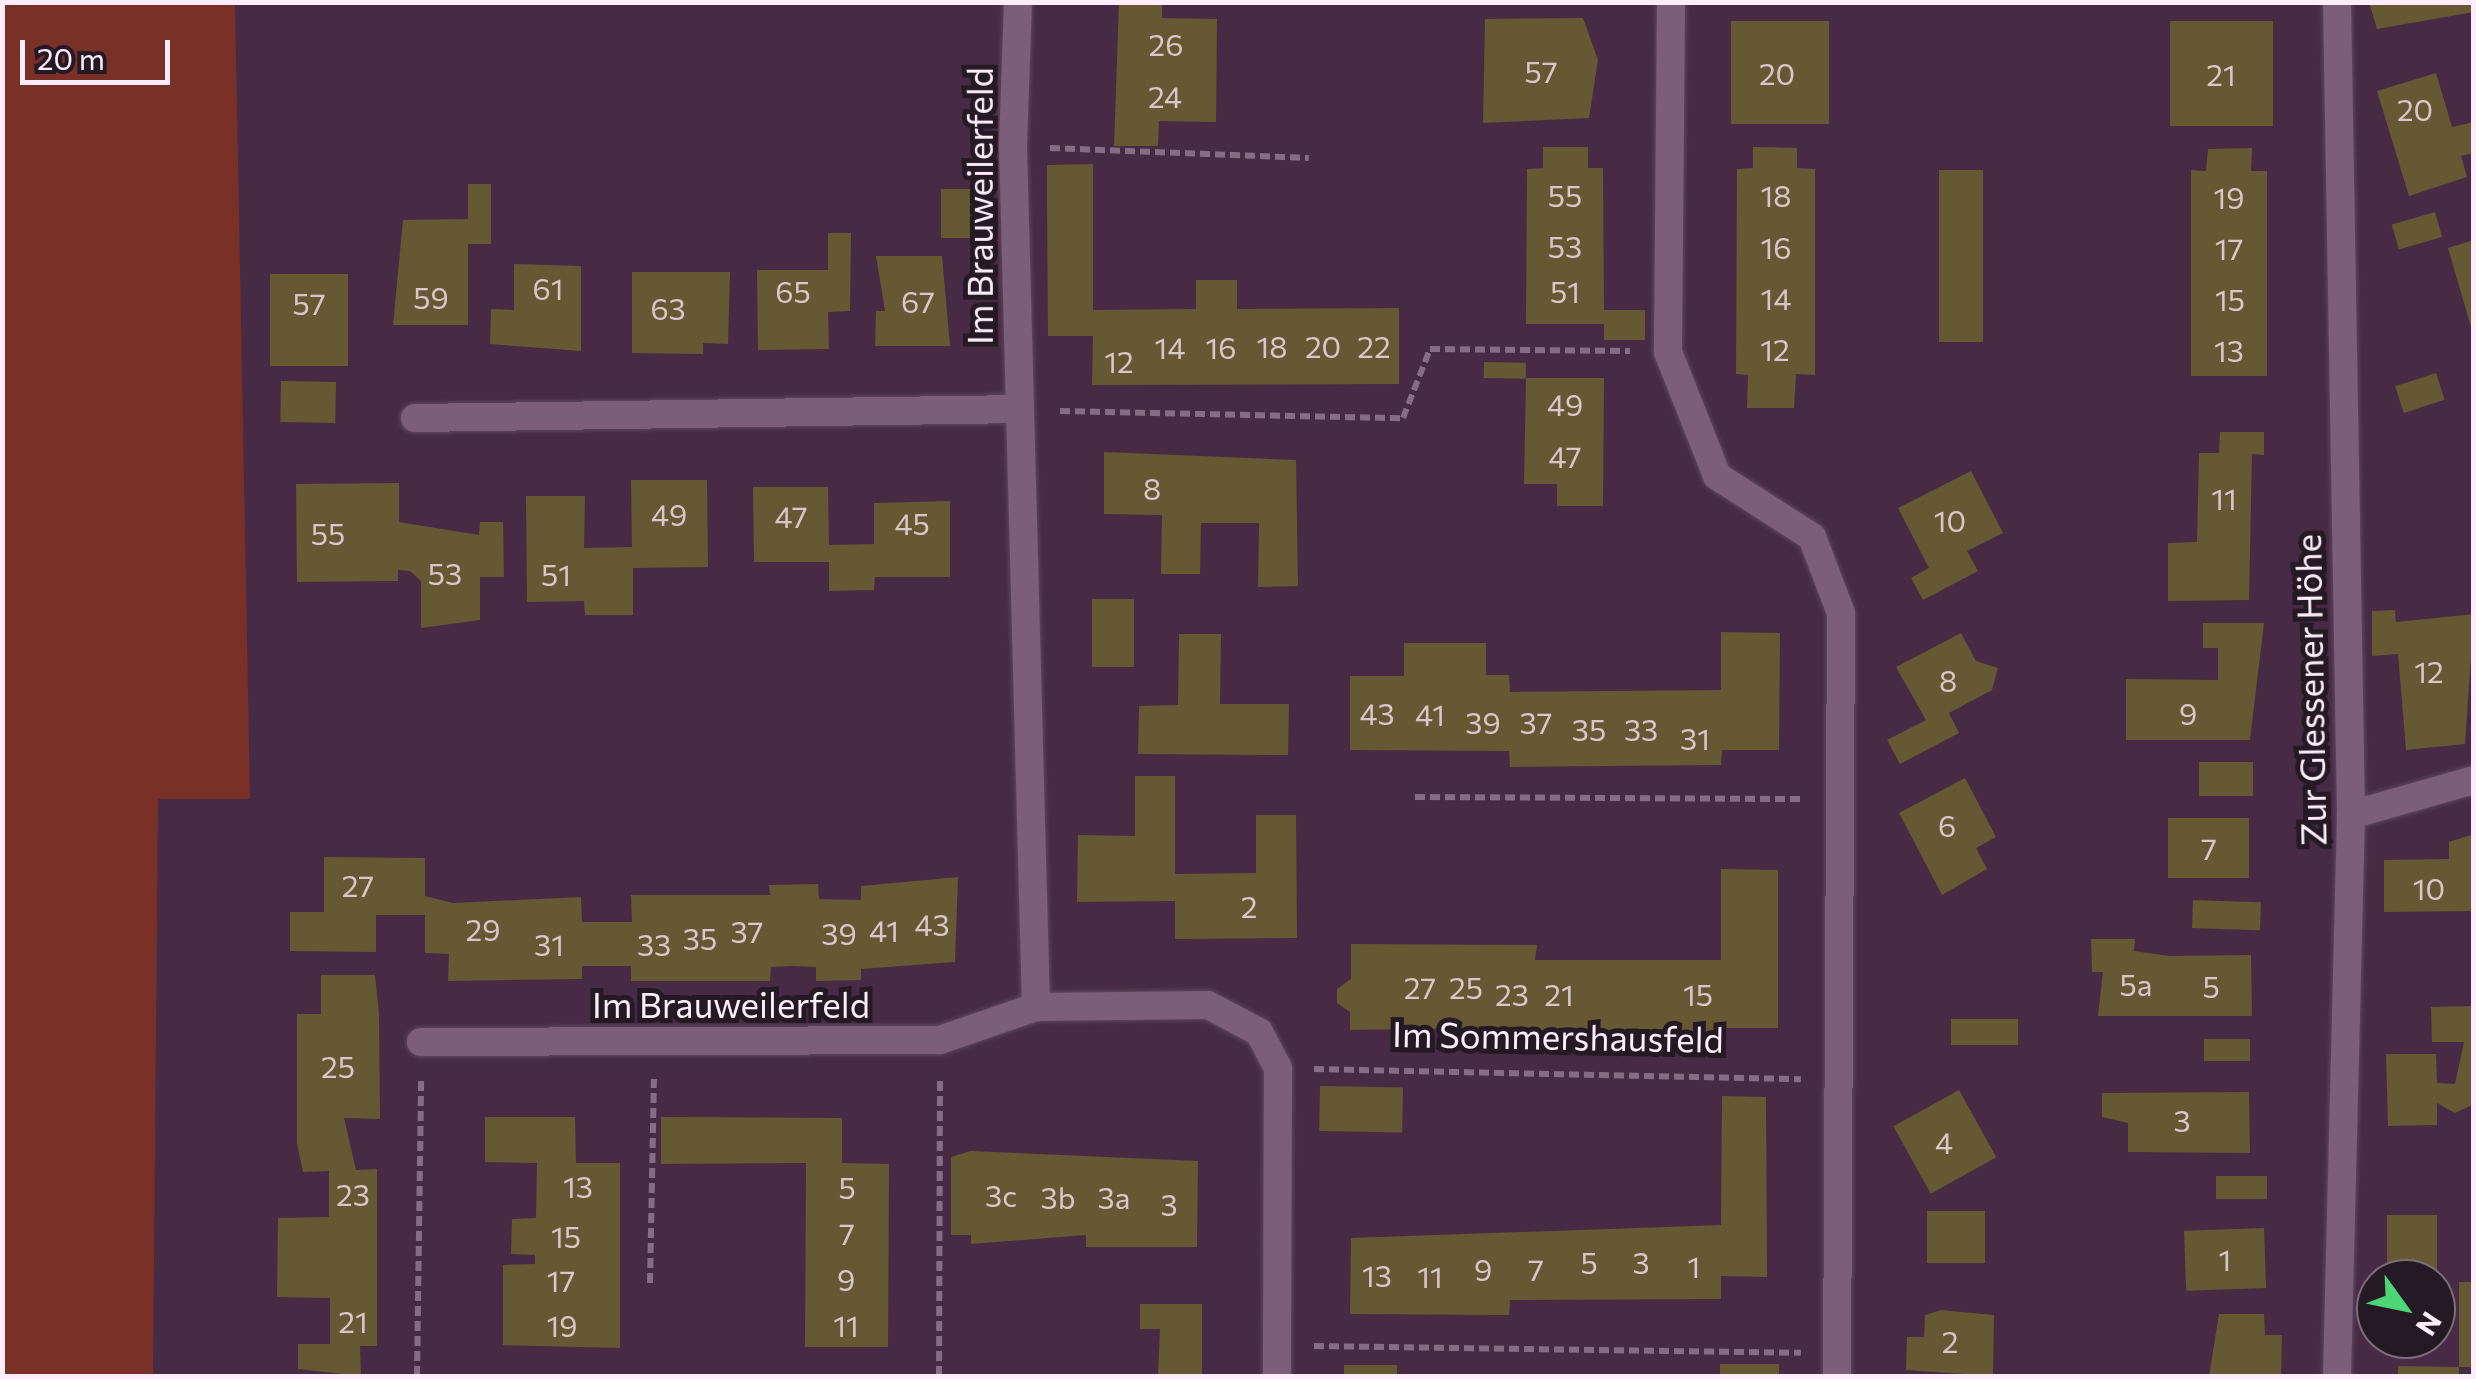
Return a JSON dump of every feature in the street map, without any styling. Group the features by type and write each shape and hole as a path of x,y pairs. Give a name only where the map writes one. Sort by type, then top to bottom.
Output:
{"street":[{"name":"Im Brauweilerfeld","path":"1018,2 1013,146 1036,1007"},
{"path":"1671,2 1668,352 1717,476 1812,537 1842,613 1837,1365"},
{"name":"Zur Glessener Höhe","path":"2337,2 2350,815 2338,1376"},
{"path":"415,418 1018,410"},
{"path":"2350,815 2474,780"},
{"name":"Im Brauweilerfeld","path":"421,1042 940,1040 1036,1007 1208,1005 1259,1032 1278,1068"},
{"path":"1277,1376 1278,1068"}],"path":[{"path":"1013,146 1309,158"},
{"path":"1018,410 1403,418 1430,349 1668,352"},
{"path":"1415,796 1840,799"},
{"path":"938,1376 940,1040"},
{"path":"417,1376 421,1042"},
{"path":"650,1283 655,1044"},
{"name":"Im Sommershausfeld","path":"1278,1068 1838,1080"},
{"path":"1278,1345 1837,1365"}],"shaded area":[{"path":"3,2 235,3 250,799 158,799 153,1376 3,1376"}],"building":[{"path":"1119,2 1162,2 1162,18 1217,19 1216,122 1159,121 1158,146 1114,146"},
{"path":"2369,2 2474,2 2474,12 2377,29"},
{"path":"1583,18 1598,60 1589,118 1483,123 1485,19"},
{"path":"1731,21 1829,21 1829,124 1731,124"},
{"path":"2170,21 2273,21 2273,126 2170,126"},
{"path":"2436,73 2452,127 2474,122 2474,153 2461,156 2467,177 2409,196 2377,91"},
{"path":"1543,147 1588,147 1588,168 1603,168 1604,310 1645,310 1645,340 1604,340 1604,324 1526,324 1527,169 1543,168"},
{"path":"1753,147 1797,148 1797,168 1815,169 1815,375 1796,374 1794,408 1747,408 1748,375 1736,374 1737,169 1753,168"},
{"path":"2252,148 2251,171 2267,171 2267,376 2191,376 2191,170 2206,171 2208,149"},
{"path":"1093,164 1093,310 1196,309 1196,280 1237,280 1237,309 1399,308 1399,384 1092,385 1093,336 1048,336 1047,165"},
{"path":"1939,170 1983,170 1983,342 1939,342"},
{"path":"468,184 491,184 491,244 468,244 468,325 393,325 403,220 468,219"},
{"path":"941,189 973,189 973,238 941,238"},
{"path":"2435,212 2442,237 2399,249 2392,224"},
{"path":"828,233 851,233 850,311 828,312 829,349 758,350 757,270 828,270"},
{"path":"2474,240 2474,334 2473,334 2448,248"},
{"path":"876,256 942,256 950,346 875,346 876,311 885,311"},
{"path":"514,264 581,266 581,351 490,344 491,309 514,310"},
{"path":"632,272 730,272 728,344 703,343 703,354 632,353"},
{"path":"270,274 348,274 348,366 270,366"},
{"path":"1484,362 1526,363 1526,379 1484,378"},
{"path":"2436,373 2445,400 2404,413 2395,386"},
{"path":"1526,378 1604,378 1603,506 1557,506 1557,484 1524,484"},
{"path":"281,381 336,382 335,423 280,422"},
{"path":"2220,432 2264,432 2264,455 2252,454 2249,600 2168,601 2168,543 2197,542 2199,453 2219,453"},
{"path":"1104,452 1296,460 1298,586 1258,587 1259,523 1201,523 1200,574 1161,574 1162,515 1104,514"},
{"path":"1971,471 2003,533 1967,551 1978,571 1923,600 1911,578 1929,568 1898,508"},
{"path":"631,480 707,480 708,567 633,568 633,615 585,615 584,601 527,602 526,496 585,496 584,548 632,547"},
{"path":"399,483 399,522 479,535 480,522 503,522 504,577 480,577 480,620 421,628 421,581 410,571 398,570 398,581 297,582 296,484"},
{"path":"753,487 828,487 829,545 874,544 874,503 950,501 950,577 875,577 874,590 829,591 829,562 754,562"},
{"path":"1092,599 1134,599 1134,667 1092,667"},
{"path":"2395,610 2396,622 2474,614 2465,744 2406,750 2398,654 2372,656 2372,611"},
{"path":"2203,623 2264,623 2250,740 2126,740 2126,679 2218,680 2218,648 2203,648"},
{"path":"1721,632 1780,633 1779,750 1722,750 1721,765 1510,767 1509,751 1350,750 1350,676 1404,676 1404,643 1486,643 1486,675 1509,675 1510,692 1721,690"},
{"path":"1961,633 1976,661 1998,668 1992,690 1949,713 1959,733 1900,764 1887,740 1926,720 1896,667"},
{"path":"1179,634 1221,634 1220,704 1289,704 1288,755 1138,754 1139,706 1178,705"},
{"path":"2199,762 2253,762 2253,796 2199,796"},
{"path":"1135,776 1175,776 1175,874 1256,873 1256,815 1296,815 1297,938 1175,939 1175,901 1077,902 1078,835 1135,836"},
{"path":"1965,778 1996,837 1976,848 1987,869 1942,895 1899,813"},
{"path":"2168,818 2249,818 2249,878 2168,878"},
{"path":"2474,834 2474,911 2384,912 2384,860 2449,859 2449,842"},
{"path":"324,857 425,858 425,896 453,903 581,897 582,922 632,922 631,895 770,895 769,885 818,884 819,899 861,900 861,886 958,877 955,962 861,969 861,980 816,981 816,967 792,966 771,967 770,981 631,981 631,966 582,966 582,979 448,981 449,954 425,953 425,915 376,915 376,952 290,951 290,912 324,912"},
{"path":"1721,869 1778,870 1778,1028 1721,1028 1722,1044 1536,1045 1535,1027 1350,1030 1350,1012 1337,1003 1337,989 1351,979 1351,944 1537,945 1535,960 1721,960"},
{"path":"2193,900 2261,902 2260,930 2192,928"},
{"path":"2091,939 2135,939 2134,951 2170,956 2251,955 2252,1016 2098,1016 2103,972 2092,972"},
{"path":"321,975 375,975 379,1014 380,1119 344,1118 356,1170 377,1169 377,1346 360,1346 361,1376 298,1369 298,1344 330,1344 330,1298 277,1297 278,1218 329,1217 329,1171 303,1172 297,1144 297,1014 321,1014"},
{"path":"2474,1006 2474,1104 2455,1113 2437,1103 2437,1125 2388,1126 2386,1054 2436,1054 2437,1083 2455,1084 2464,1042 2432,1042 2431,1007"},
{"path":"1951,1019 2018,1019 2018,1045 1951,1045"},
{"path":"2204,1039 2250,1039 2250,1061 2204,1061"},
{"path":"1320,1086 1403,1087 1402,1132 1319,1131"},
{"path":"1959,1090 1996,1157 1931,1194 1893,1126"},
{"path":"2249,1092 2250,1153 2128,1152 2128,1123 2102,1117 2102,1093"},
{"path":"1722,1096 1766,1097 1767,1277 1721,1276 1721,1299 1510,1300 1509,1315 1350,1314 1351,1238 1721,1225"},
{"path":"485,1117 575,1117 576,1163 620,1163 620,1348 503,1345 503,1265 535,1264 535,1255 511,1254 512,1219 536,1218 537,1163 485,1162"},
{"path":"661,1117 842,1118 842,1163 889,1164 888,1347 805,1347 806,1163 661,1164"},
{"path":"971,1151 1198,1161 1197,1247 1086,1247 1086,1235 971,1244 971,1235 951,1235 951,1157"},
{"path":"2216,1176 2267,1176 2267,1199 2216,1199"},
{"path":"1927,1211 1985,1211 1985,1263 1927,1263"},
{"path":"2387,1215 2437,1215 2437,1259 2387,1259"},
{"path":"2264,1228 2266,1288 2186,1291 2184,1231"},
{"path":"2459,1282 2474,1282 2474,1367 2459,1367"},
{"path":"1140,1304 1202,1304 1202,1375 1158,1376 1160,1329 1140,1329"},
{"path":"1941,1310 1994,1315 1993,1376 1906,1370 1907,1337 1924,1337 1925,1315"},
{"path":"2219,1314 2264,1314 2265,1335 2282,1335 2281,1376 2209,1376"},
{"path":"1720,1364 1779,1364 1779,1376 1720,1376"},
{"path":"1344,1365 1397,1365 1397,1376 1344,1376"},
{"path":"2398,1366 2459,1367 2459,1376 2398,1376"}]}
